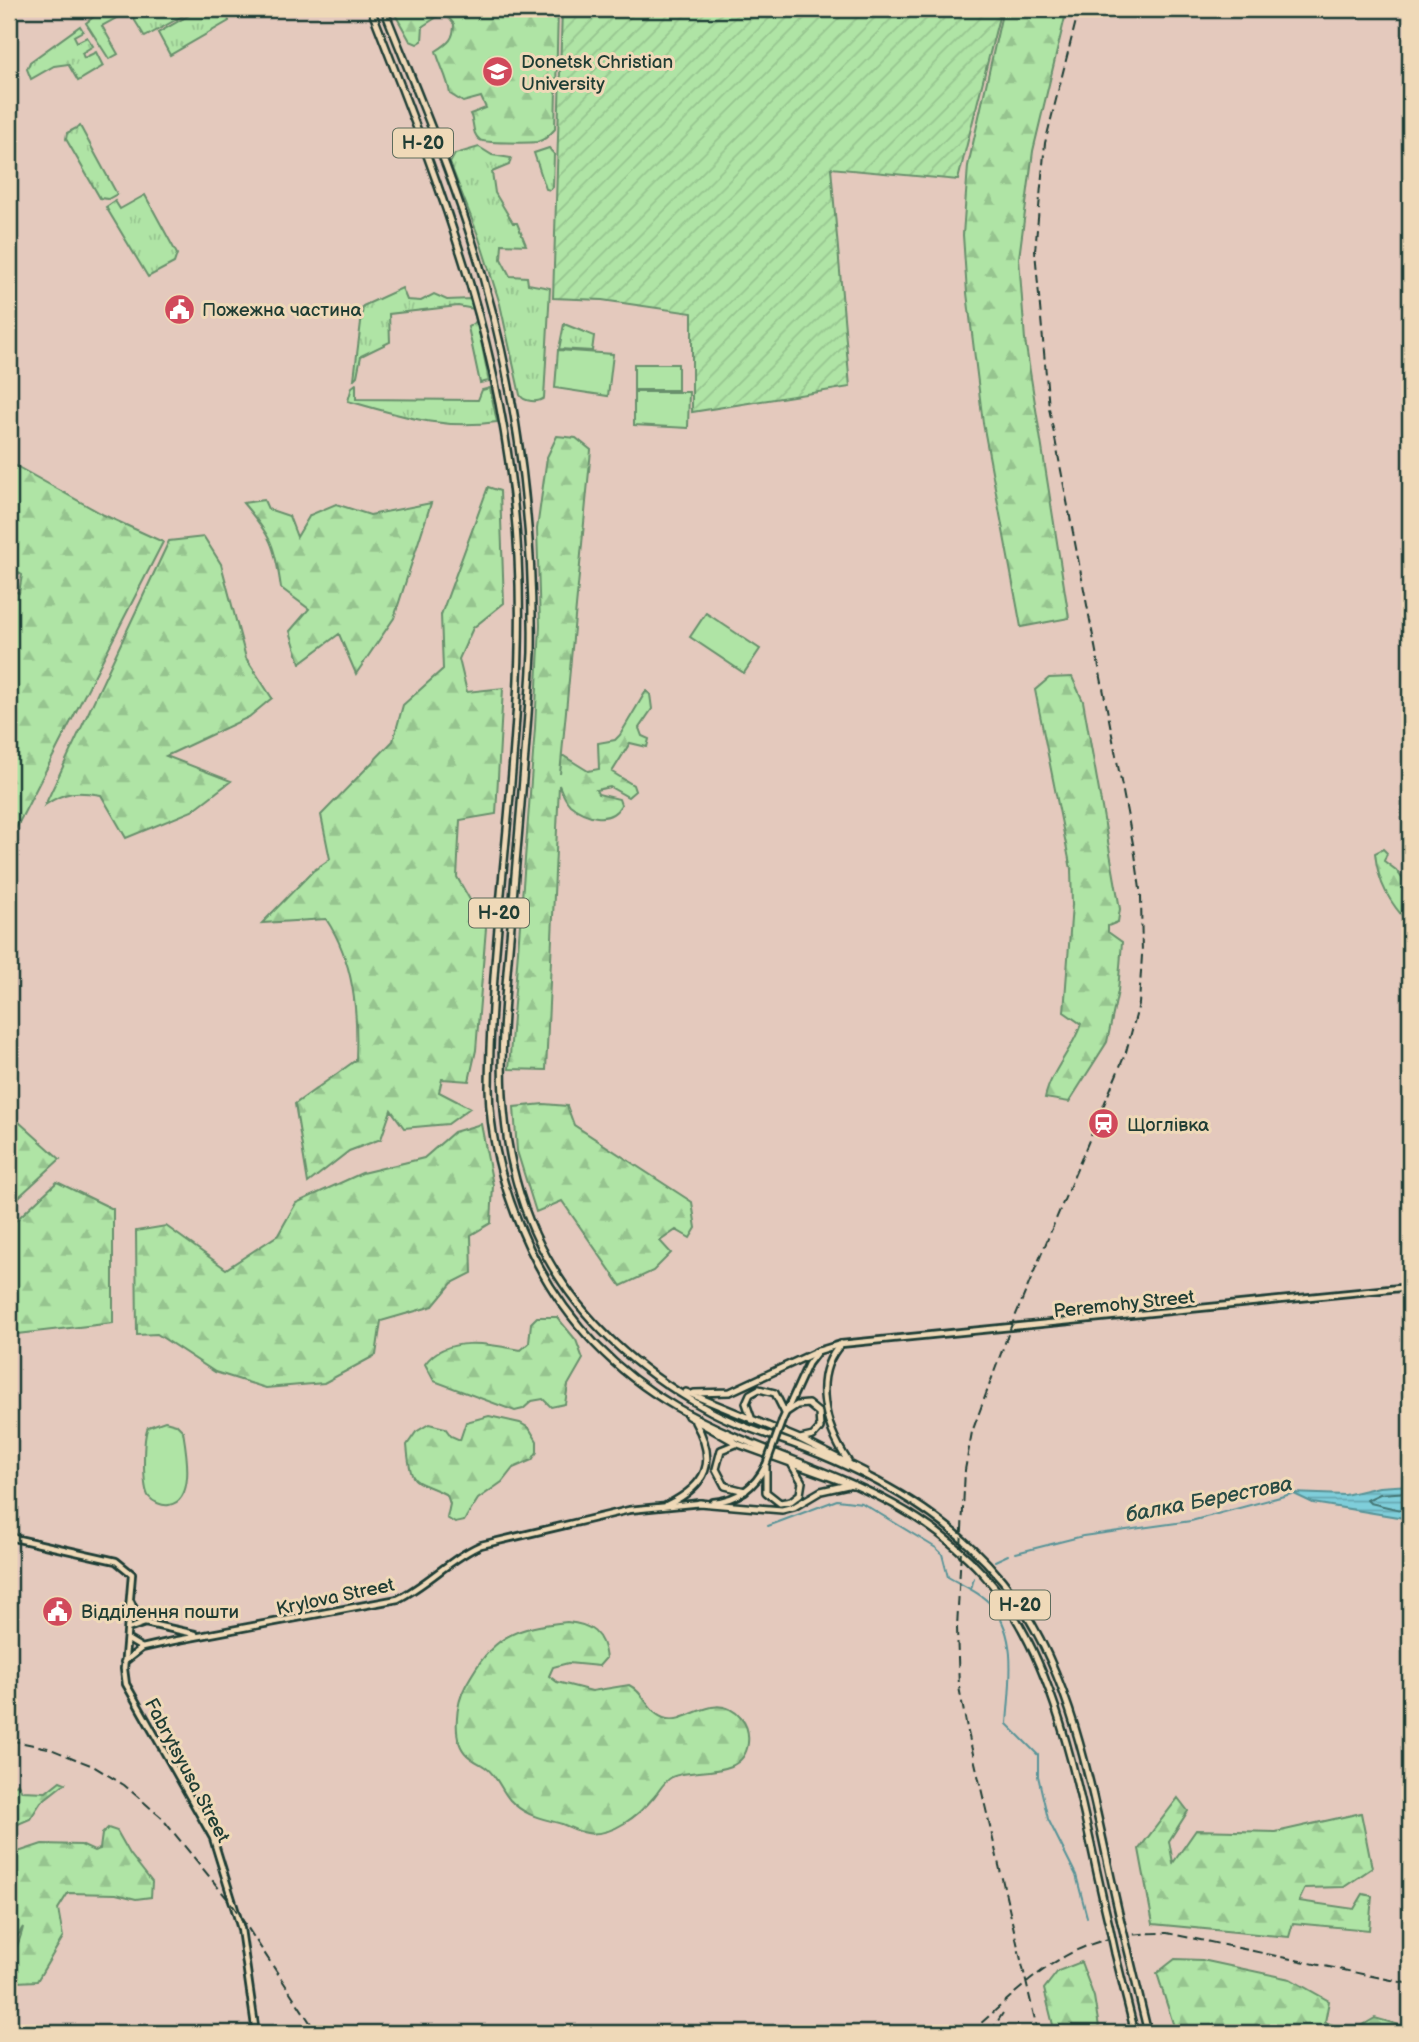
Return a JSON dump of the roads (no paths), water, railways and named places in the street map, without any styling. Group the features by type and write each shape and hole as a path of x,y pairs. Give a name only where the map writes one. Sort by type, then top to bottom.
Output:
{"main road":[{"name":"Н-20","path":"371,9 435,174 471,278 495,376 512,478 518,557 519,662 498,922 489,1112 500,1170 515,1216 544,1279 573,1322 634,1379 677,1408 857,1484 892,1502 927,1525 973,1563 1001,1597 1037,1660 1059,1722 1135,2033"},
{"name":"Н-20","path":"384,9 457,198 494,314 514,404 524,478 533,601 529,711 511,923 501,1096 511,1161 523,1204 559,1279 578,1307 623,1351 713,1412 873,1478 915,1501 984,1560 1014,1596 1049,1655 1070,1715 1148,2033"},
{"path":"518,557 531,556"},
{"path":"498,922 511,923"},
{"name":"Peremohy Street","path":"818,1351 841,1344 1072,1323 1410,1287"},
{"path":"841,1344 827,1361 822,1383 834,1430 850,1463"},
{"path":"688,1392 714,1395 730,1392 818,1351"},
{"path":"738,1444 721,1450 716,1469 725,1486 745,1492 759,1478 766,1465 802,1372 818,1351"},
{"path":"677,1389 800,1439 850,1463 873,1478"},
{"path":"752,1420 746,1403 750,1394 759,1389 775,1393 785,1413"},
{"path":"785,1413 803,1403 813,1406 819,1413 821,1423 817,1433 800,1439"},
{"path":"677,1408 695,1422 738,1444 848,1485"},
{"path":"667,1505 695,1488 706,1471 706,1448 695,1422"},
{"path":"766,1465 766,1492 780,1503 791,1501 800,1494 802,1482 792,1465"},
{"path":"699,1503 782,1510 794,1507 821,1491 857,1484"},
{"name":"Krylova Street","path":"142,1648 398,1599 424,1586 467,1551 481,1545 611,1513 667,1505 718,1502 745,1492"},
{"path":"9,1537 124,1565 132,1574 131,1601 138,1617 145,1623 200,1635"},
{"name":"Fabrytsyusa Street","path":"131,1601 124,1662 126,1684 213,1838 242,1929 256,2033"},
{"path":"128,1629 145,1623"},
{"path":"173,1629 173,1641"},
{"path":"124,1662 142,1648 126,1639"},
{"path":"1037,1660 1049,1655"}],"water":[{"path":"1410,1485 1410,1519 1313,1503 1292,1493 1345,1495 1379,1487"}],"waterway":[{"name":"балка Берестова","path":"1016,1553 1083,1536 1191,1521 1295,1493"},
{"name":"балка Берестова","path":"768,1526 837,1500 862,1503 936,1548 942,1554 948,1577 989,1602 1001,1620 1009,1649 1007,1724 1038,1755 1038,1776 1048,1819 1076,1875 1087,1917"},
{"name":"балка Берестова","path":"995,1561 1008,1555"},
{"name":"балка Берестова","path":"971,1589 974,1578"}],"railway":[{"path":"1038,2033 967,1728 959,1687 957,1628 965,1470 972,1432 1010,1329 1126,1052 1139,1004 1141,896 1049,408 1035,251 1045,143 1079,9"},
{"path":"9,1740 48,1748 93,1766 124,1785 161,1817 234,1907 317,2033"},
{"path":"970,2033 1036,1975 1058,1961 1105,1940 1134,1935 1167,1933 1410,1984"},
{"path":"990,2033 1003,2013"}],"place":[{"name":"Donetsk Christian University","path":"498,72"},
{"name":"Пожежна частина","path":"179,309"},
{"name":"Щоглівка","path":"1104,1124"},
{"name":"Відділення пошти","path":"58,1611"}]}
